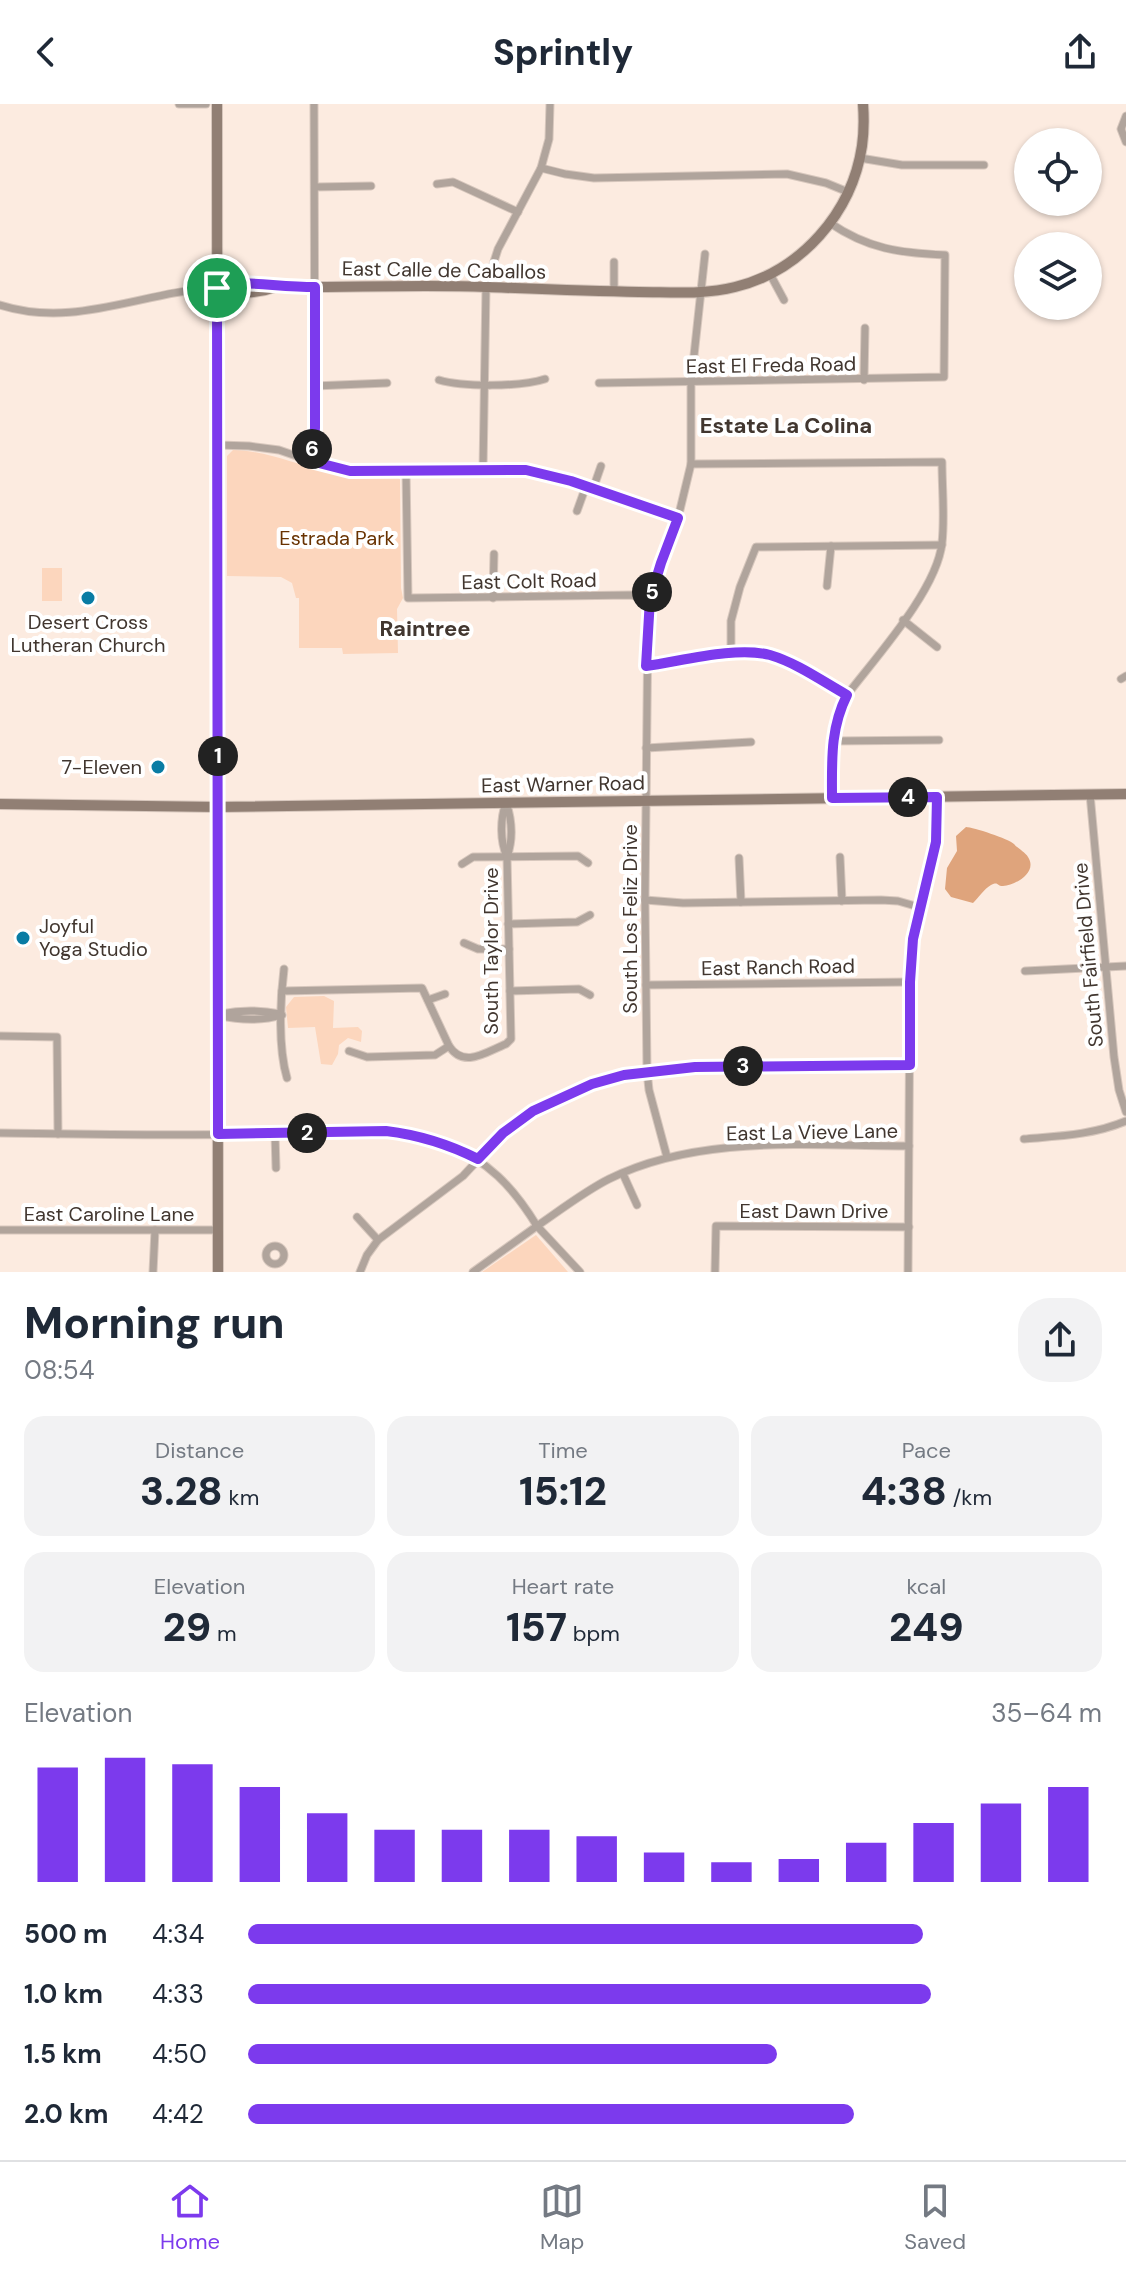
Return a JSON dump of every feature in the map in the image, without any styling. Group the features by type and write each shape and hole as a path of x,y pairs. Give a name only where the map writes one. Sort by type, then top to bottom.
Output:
{"main road":[{"path":"217,104 218,1272"},
{"name":"East Calle de Caballos","path":"217,288 232,283 261,283 275,287 411,285 700,292 738,286 770,274 800,255 830,223 848,192 860,158 864,130 863,104"},
{"name":"East Warner Road","path":"0,804 218,807 1126,794"}],"street":[{"path":"179,104 206,104"},
{"path":"311,461 315,428 314,104"},
{"path":"483,470 486,287 498,249 541,168 549,139 550,104"},
{"path":"1126,116 1121,129 1126,142"},
{"path":"860,158 902,165 984,165"},
{"path":"541,168 594,178 787,174 826,183 848,192"},
{"path":"437,184 453,182 518,212"},
{"path":"315,187 371,186"},
{"name":"East El Freda Road","path":"599,383 944,377 945,255 905,253 873,246 830,223"},
{"name":"South Los Feliz Drive","path":"667,1157 647,1071 646,666 650,599 678,518 691,464 691,383 705,254"},
{"path":"614,262 614,291"},
{"path":"770,274 784,300"},
{"path":"0,305 56,314 101,309 194,289 217,288"},
{"path":"864,380 865,328"},
{"path":"439,380 452,383 531,383 545,379"},
{"path":"314,386 387,383"},
{"path":"218,445 279,450 350,471 526,470 546,473 678,518"},
{"path":"691,464 942,462 942,545 933,575 921,597 847,695 840,709 832,741 832,798"},
{"path":"577,511 601,466"},
{"name":"East Colt Road","path":"406,471 408,598 631,595 650,599"},
{"path":"731,654 731,621 756,547 942,545"},
{"path":"827,586 831,546"},
{"path":"493,598 494,554"},
{"path":"903,620 937,647"},
{"path":"646,666 752,652 793,665 847,695"},
{"path":"832,741 939,740"},
{"path":"646,748 751,742"},
{"name":"South Fairfield Drive","path":"1090,794 1114,1057 1126,1112"},
{"path":"908,1272 910,982 913,939 936,842 937,797"},
{"name":"South Taylor Drive","path":"449,1046 458,1057 468,1059 506,1044 511,1039 507,857 511,846 506,802"},
{"path":"462,864 473,857 578,856 588,863"},
{"path":"840,857 842,901"},
{"path":"739,858 741,902"},
{"path":"645,900 683,903 898,901 919,907"},
{"path":"508,924 577,922 590,915"},
{"path":"464,943 478,949 509,949"},
{"path":"1025,971 1126,966"},
{"path":"284,969 283,1066 287,1078"},
{"name":"East Ranch Road","path":"646,985 910,982"},
{"path":"282,991 422,988 449,1046 435,1055 367,1057 349,1051"},
{"path":"510,991 579,989 590,995"},
{"path":"428,1000 445,994"},
{"path":"218,1015 268,1011 282,1015"},
{"path":"0,1036 57,1037 58,1134"},
{"path":"360,1272 378,1240 463,1176 503,1133 533,1111 592,1084 647,1071 695,1067 910,1065"},
{"path":"1024,1139 1081,1134 1126,1121"},
{"path":"0,1133 275,1134 386,1131 410,1134 440,1142 478,1159 495,1172 537,1226 580,1272"},
{"path":"275,1134 276,1168"},
{"name":"East La Vieve Lane","path":"537,1226 608,1179 667,1157 746,1146 909,1146"},
{"path":"623,1174 637,1205"},
{"path":"357,1217 378,1240"},
{"path":"473,1272 537,1226"},
{"name":"East Dawn Drive","path":"715,1272 716,1226 909,1227"},
{"name":"East Caroline Lane","path":"0,1230 217,1230"},
{"path":"153,1272 155,1230"}],"green space":[{"name":"Estrada Park","path":"233,450 269,455 342,475 394,476 400,479 403,598 397,609 398,653 343,654 342,648 299,648 299,598 296,598 292,583 281,577 227,576 227,456"},
{"path":"42,568 62,568 62,601 42,601"},
{"path":"324,996 334,1001 333,1028 358,1027 362,1031 361,1042 348,1038 339,1045 332,1065 321,1064 315,1027 288,1028 286,1007 294,997"},
{"path":"536,1235 568,1272 482,1272"}],"shaded area":[{"path":"966,827 1014,844 1028,857 1028,873 1008,885 991,885 973,903 951,897 945,889 947,868 957,851 956,836"}],"place":[{"name":"Desert Cross Lutheran Church","path":"88,598"},
{"name":"7-Eleven","path":"158,767"},
{"name":"Joyful Yoga Studio","path":"23,938"}],"district":[{"name":"Estate La Colina","path":"786,425"},
{"name":"Raintree","path":"425,628"}],"route":[{"path":"232,283 315,287 315,428 311,461 350,471 526,470 546,473 678,518 650,599 646,666 752,652 793,665 847,695 832,741 832,798 937,797 936,842 913,939 910,1065 695,1067 624,1075 592,1084 533,1111 503,1133 478,1159 440,1142 386,1131 218,1134 217,288 232,283"}]}
